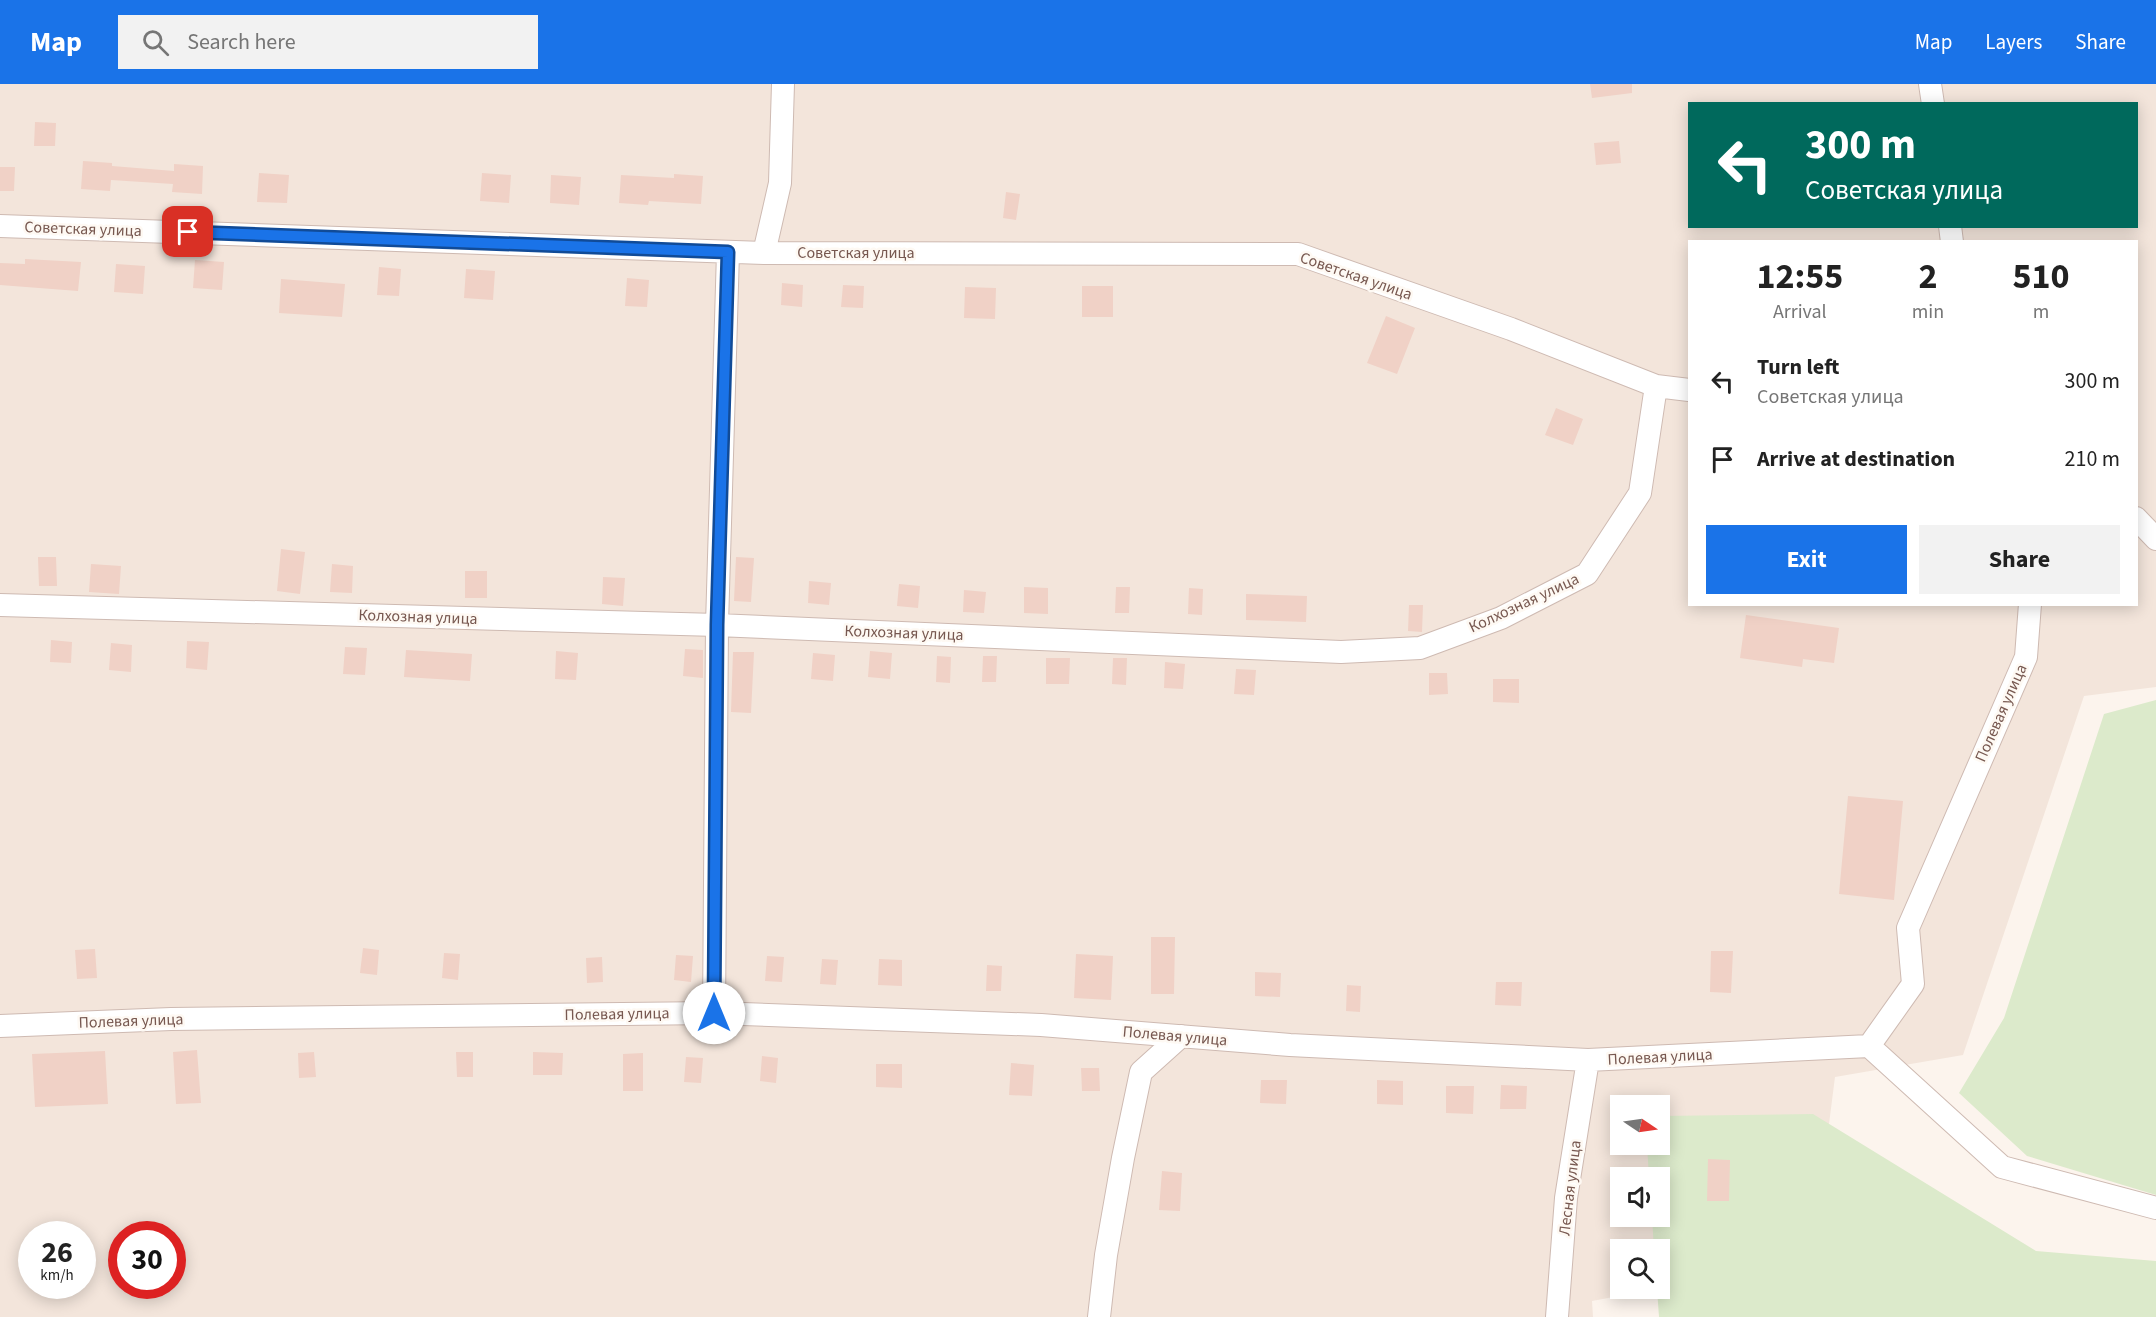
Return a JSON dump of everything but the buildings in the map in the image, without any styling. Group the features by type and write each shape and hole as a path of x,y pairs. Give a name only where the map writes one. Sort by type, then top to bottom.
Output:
{"street":[{"path":"764,253 780,183 783,84"},
{"path":"1930,84 1932,102"},
{"name":"Советская улица","path":"0,226 764,253 1298,254 1511,329 1656,386 1688,390"},
{"path":"714,1013 717,625 728,252"},
{"name":"Колхозная улица","path":"0,605 717,625 1341,652 1420,648 1501,618 1587,574 1640,493 1656,386"},
{"path":"2138,520 2156,539"},
{"name":"Полевая улица","path":"0,1026 171,1019 714,1013 1041,1025 1290,1045 1588,1060 1869,1046 1913,984 1908,928 2026,657 2030,606"},
{"path":"1099,1317 1106,1255 1141,1072 1181,1036"},
{"path":"1869,1046 2002,1167 2156,1208"},
{"name":"Лесная улица","path":"1557,1317 1566,1198 1588,1060"}],"shaded area":[{"path":"0,84 2156,84 2156,687 2084,696 1963,1055 1835,1077 1812,1257 1670,1251 1670,1239 1610,1239 1610,1298 1592,1301 1593,1317 0,1317"}],"green space":[{"path":"2156,700 2156,1195 2027,1156 1959,1093 2004,1018 2104,714"},
{"path":"1813,1114 2036,1251 2156,1261 2156,1317 1659,1317 1658,1299 1670,1299 1670,1239 1653,1239 1653,1227 1670,1227 1670,1167 1648,1167 1648,1155 1670,1155 1670,1116"}],"route":[{"path":"188,232 728,252 717,625 714,1013"}]}
